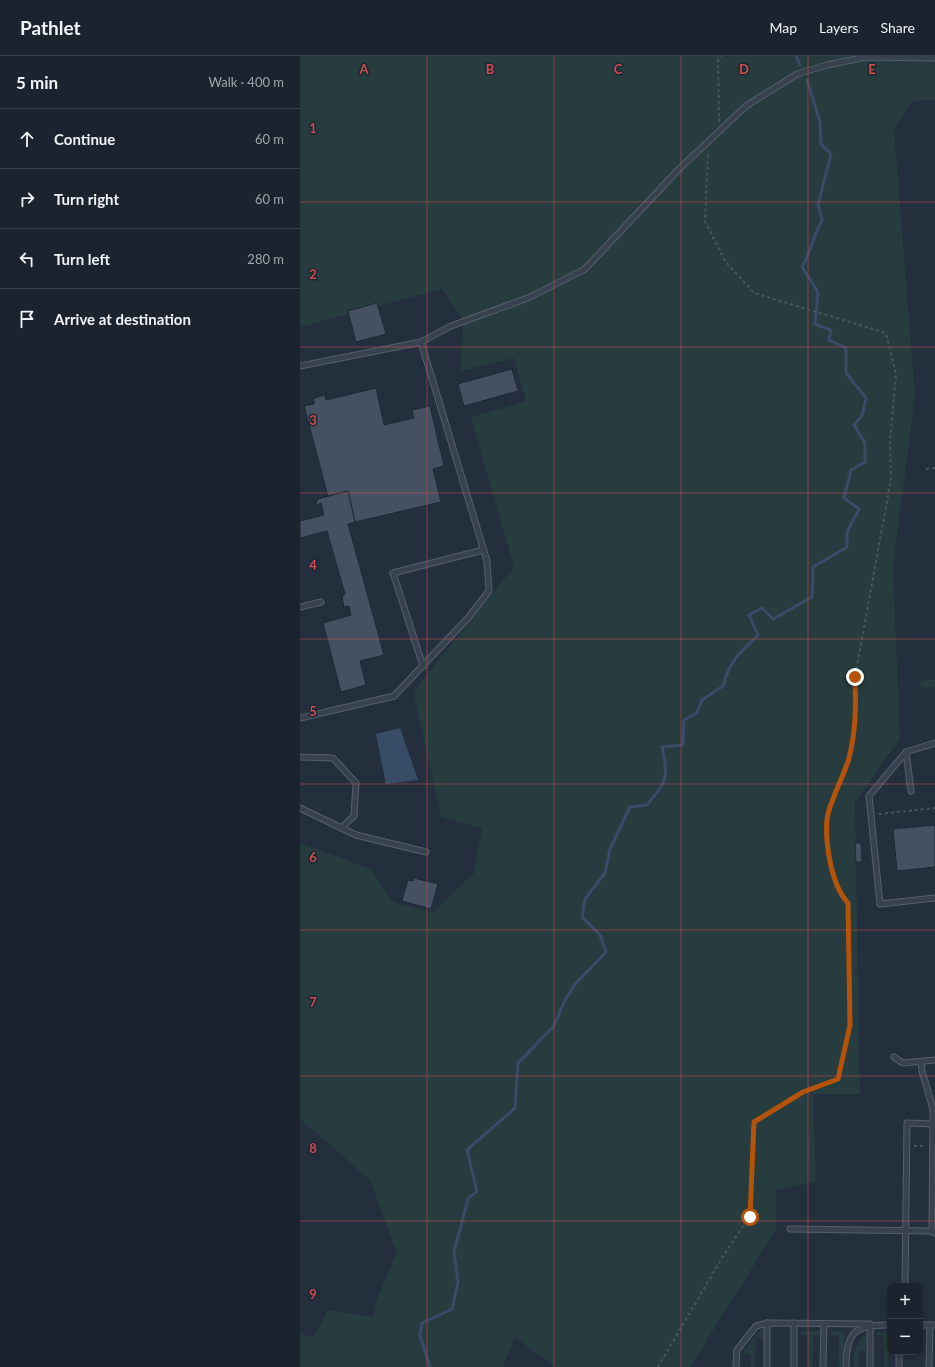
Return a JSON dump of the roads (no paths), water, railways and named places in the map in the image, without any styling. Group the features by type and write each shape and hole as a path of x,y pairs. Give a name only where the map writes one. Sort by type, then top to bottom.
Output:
{"lane":[{"path":"300,366 421,342 452,326 528,298 585,269 679,169 746,106 797,74 827,65 866,57 935,58"},
{"path":"300,718 394,696 468,618 489,591 487,561 421,342"},
{"path":"423,666 393,573 483,550"},
{"path":"300,607 320,602"},
{"path":"935,743 906,752 870,796 880,904 935,898"},
{"path":"906,752 911,791"},
{"path":"300,757 333,758 356,783 354,816 341,828"},
{"path":"300,808 356,835 426,852"},
{"path":"894,1056 903,1064 935,1060"},
{"path":"790,1229 933,1232 934,1109 922,1071 922,1062"},
{"path":"905,1283 907,1123 933,1124"},
{"path":"766,1367 767,1323"},
{"path":"736,1367 737,1350 756,1326 767,1323 887,1325"},
{"path":"794,1323 794,1367"},
{"path":"823,1367 824,1324"},
{"path":"846,1367 846,1351 849,1340 856,1332 870,1324"},
{"path":"870,1324 870,1367"},
{"path":"929,1367 932,1325"},
{"path":"899,1355 899,1367"}],"water":[{"path":"400,728 418,780 386,784 376,734"}],"waterway":[{"path":"796,56 800,65"},
{"path":"430,1367 420,1335 422,1323 452,1309 458,1282 454,1252 468,1199 477,1191 467,1150 515,1108 518,1063 554,1026 564,1002 576,983 606,952 600,935 582,917 585,899 605,873 610,849 630,807 647,805 659,790 665,779 666,773 662,747 683,745 684,720 697,713 702,700 723,686 728,670 736,658 758,635 749,615 762,608 773,619 812,597 813,567 847,547 847,532 859,509 844,498 851,470 865,462 865,443 854,425 862,416 866,398 846,373 846,348 829,340 831,330 815,324 818,292 802,267 822,220 818,205 831,154 821,144 820,122 807,80"}]}
